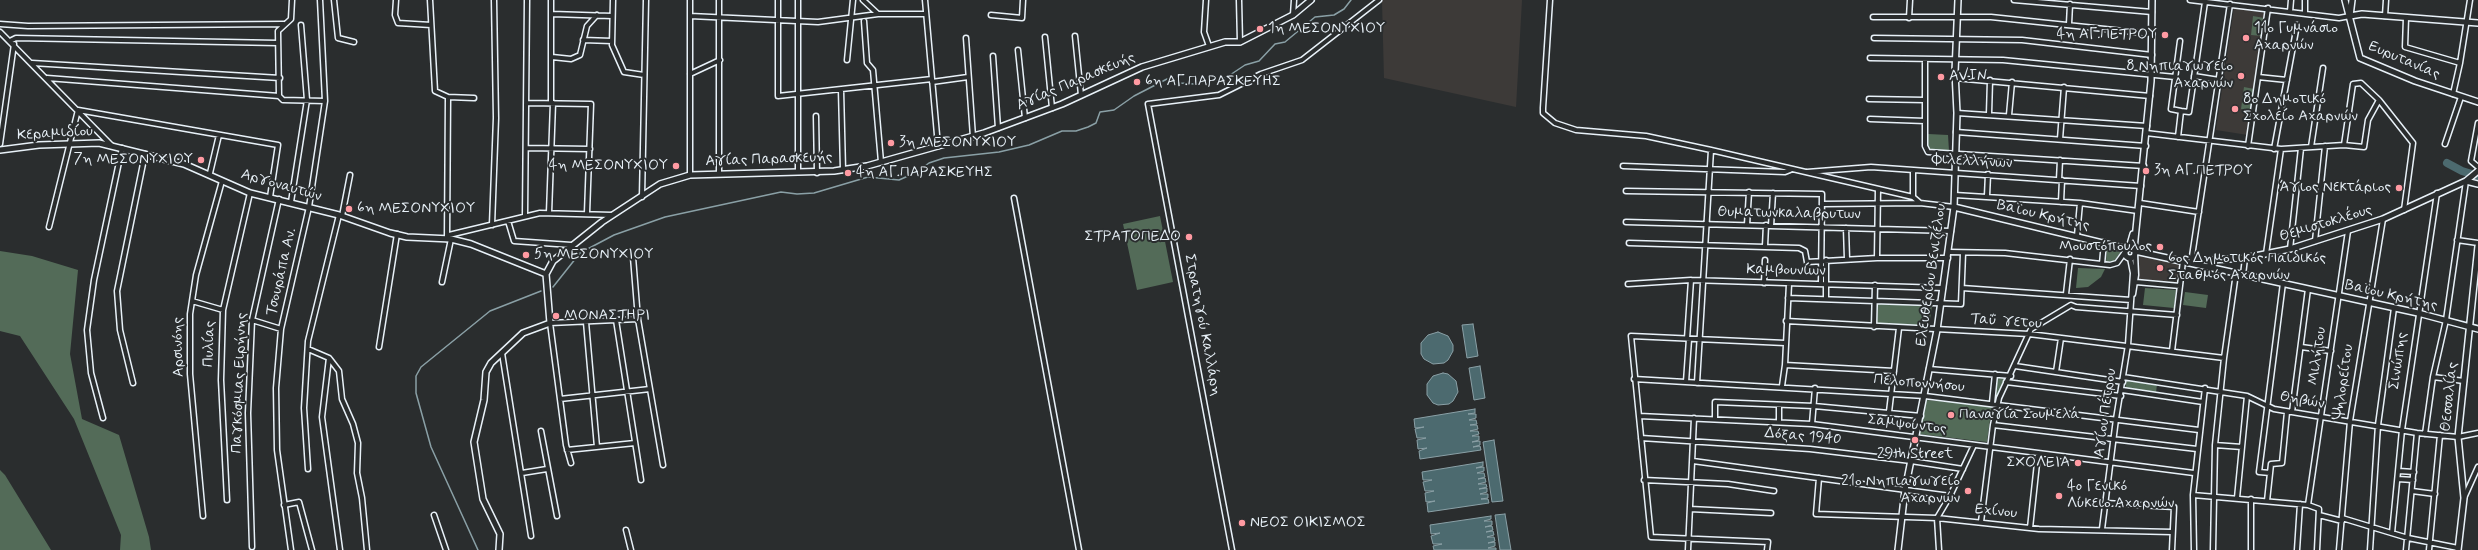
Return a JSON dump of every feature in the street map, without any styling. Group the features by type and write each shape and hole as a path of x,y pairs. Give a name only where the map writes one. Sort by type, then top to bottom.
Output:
{"street":[{"path":"279,96 280,78 278,31 284,24 288,23 293,14 292,0"},
{"name":"Τσουράπα Αν.","path":"291,550 277,450 276,416 281,329 309,207 325,101 320,0"},
{"path":"334,0 338,38 354,42"},
{"path":"396,0 395,15 398,23 431,25"},
{"path":"430,0 435,91 448,97 474,98"},
{"path":"492,225 496,118 494,0"},
{"path":"525,216 528,103 527,0"},
{"path":"549,213 552,148 551,0"},
{"path":"613,0 612,40 624,72 644,75"},
{"path":"642,197 646,0"},
{"path":"690,0 690,175"},
{"path":"719,0 719,174"},
{"path":"778,0 778,96 968,76"},
{"path":"798,0 798,172"},
{"path":"848,60 853,0"},
{"path":"863,0 878,14"},
{"path":"925,0 925,14 938,146"},
{"path":"991,15 1022,18 1023,0"},
{"path":"1206,0 1204,32 1209,46"},
{"path":"1239,0 1240,42"},
{"path":"1293,15 1294,0"},
{"name":"Αγίας Παρασκευής","path":"546,274 553,262 571,245 612,215 666,181 690,175 798,172 817,173 843,170 881,162 973,137 1052,108 1142,67 1224,42 1240,42 1293,15 1311,0"},
{"name":"Στρατηγού Καλλάρη","path":"1232,550 1148,104 1219,95 1261,74 1302,60 1379,0"},
{"path":"1550,0 1543,108 1547,117 1555,124 1570,129 1646,136 1711,150 1912,197 1920,204"},
{"path":"1909,18 1910,0"},
{"name":"Ελευθερίου Βενιζέλου","path":"1898,550 1905,490 1938,330 1954,207 1956,175 1955,78 1958,0"},
{"path":"2014,0 2152,12"},
{"name":"Αγίου Πέτρου","path":"2131,300 2136,282 2131,250 2140,203 2150,96 2152,0"},
{"path":"2190,0 2268,8 2338,18 2350,16 2385,16 2478,23"},
{"path":"2290,12 2291,0"},
{"path":"2305,0 2305,13"},
{"path":"2345,0 2350,16"},
{"path":"2350,16 2352,0"},
{"path":"2385,16 2386,0"},
{"path":"2453,94 2468,22 2470,0"},
{"path":"2180,41 2171,109 2189,112 2206,2"},
{"path":"2068,24 2070,4"},
{"path":"2191,263 2230,4"},
{"path":"2248,146 2268,8"},
{"path":"552,14 598,14 612,16"},
{"path":"552,58 563,60 576,58 582,51 587,26 598,14"},
{"path":"690,16 720,19 798,20 818,22 878,14 925,14"},
{"name":"Ευρυτανίας","path":"2350,16 2357,51 2360,58 2461,97 2478,102"},
{"path":"1873,17 1991,17 2152,34"},
{"path":"2406,18 2405,46 2460,63"},
{"path":"864,21 868,62 873,70 881,162"},
{"path":"0,24 28,26 284,24"},
{"path":"291,202 307,100 301,25"},
{"path":"2274,149 2297,26"},
{"path":"0,32 12,42 112,146"},
{"path":"1075,36 1081,95"},
{"path":"1044,37 1052,108"},
{"path":"0,144 12,42 16,38 278,43"},
{"path":"966,38 973,137"},
{"path":"1874,38 2022,40 2152,55"},
{"path":"583,40 612,40"},
{"path":"1018,50 1024,118"},
{"path":"993,56 998,128"},
{"path":"1870,58 1956,58 2031,62 2175,77"},
{"path":"1924,59 1926,151 2144,166"},
{"path":"690,74 720,60"},
{"path":"32,63 280,78"},
{"path":"2311,147 2323,68"},
{"path":"2194,76 2219,80"},
{"path":"2258,77 2287,80"},
{"path":"47,78 279,96 283,100 325,101"},
{"path":"1955,78 2012,82 2150,96"},
{"path":"1989,114 1990,80"},
{"path":"2009,115 2012,82"},
{"path":"2344,145 2353,84 2361,83 2379,100 2413,143 2404,210"},
{"path":"2060,139 2064,87"},
{"path":"841,90 843,170"},
{"path":"442,282 449,239 445,215 448,97"},
{"path":"2445,144 2461,97"},
{"path":"1869,99 1925,100"},
{"path":"2146,133 2281,150 2344,145 2364,147 2368,120 2379,100"},
{"path":"528,103 591,104 587,213"},
{"path":"78,110 278,145 270,197"},
{"path":"49,227 68,144 78,110"},
{"path":"2178,137 2181,110"},
{"path":"1956,112 2147,126"},
{"path":"816,116 817,173"},
{"path":"1870,119 1925,121"},
{"path":"2478,123 2471,161 2478,166"},
{"path":"1956,132 2146,146"},
{"path":"210,173 219,135"},
{"name":"Κεραμιδίου","path":"0,150 39,145 99,143 112,146"},
{"name":"Αργοναυτών","path":"112,146 210,173 222,181 250,193 340,215 397,234 449,239 471,244 546,274"},
{"path":"2315,241 2325,146"},
{"path":"104,418 91,373 87,330 94,280 122,148"},
{"path":"527,148 590,149"},
{"path":"2290,249 2301,148"},
{"path":"1697,383 1711,150"},
{"path":"2266,254 2281,150"},
{"path":"134,383 120,330 117,291 145,154"},
{"path":"2060,160 2061,202"},
{"path":"1623,166 1785,172 1790,169"},
{"name":"Φιλελλήνων","path":"1802,172 1871,167 1956,175 1988,174 2141,186"},
{"path":"1912,197 1913,170"},
{"name":"Θεμιστοκλέους","path":"2209,267 2211,260 2245,258 2290,249 2382,219 2404,210 2437,192 2466,181 2478,172"},
{"path":"1987,196 1988,174"},
{"path":"308,469 304,408 308,349 350,175"},
{"name":"Αρσινόης","path":"203,516 190,374 192,302 206,234 222,181"},
{"path":"2425,434 2433,377 2446,320 2466,181 2478,184"},
{"path":"1877,258 1878,190"},
{"path":"1626,191 1708,191 1822,194 1822,227 1826,298"},
{"path":"1747,225 1749,192"},
{"name":"Σινώπης","path":"2392,533 2402,430 2437,192"},
{"name":"Πυλίας","path":"226,500 221,380 223,310 250,193"},
{"path":"1771,226 1773,193"},
{"path":"1955,194 2080,203 2138,211"},
{"path":"1014,198 1079,550"},
{"name":"Παγκόσμιας Ειρήνης","path":"252,547 248,413 252,320 279,199"},
{"path":"2077,236 2080,203"},
{"path":"2140,203 2199,212"},
{"path":"1822,204 1920,204 1954,207"},
{"name":"Βαϊου Κρήτης","path":"1954,207 2183,262 2418,313 2478,329"},
{"path":"449,239 449,236 525,216 549,213 587,213 612,215"},
{"name":"Ψηλορείτου","path":"2339,550 2350,422 2382,219"},
{"path":"508,221 514,241 571,245"},
{"name":"Θυματωνκαλαβρυτων","path":"1626,222 1951,231"},
{"path":"1765,246 1766,225"},
{"path":"1846,228 1847,259"},
{"name":"Μιλήτου","path":"2308,505 2348,231"},
{"path":"379,347 397,234"},
{"path":"2457,240 2478,245"},
{"path":"2102,264 2104,242"},
{"path":"1629,243 1765,246 1803,249 1807,262 1877,258 1948,258"},
{"name":"Θεσσαλίας","path":"2458,549 2464,498 2458,437 2478,245"},
{"path":"2130,258 2131,250"},
{"path":"1949,252 2005,253 2070,259 2102,264 2114,264 2131,250"},
{"path":"1788,298 1826,298 1961,304 1963,253"},
{"path":"633,257 638,319 663,465"},
{"name":"Αγίου Πέτρου","path":"2102,529 2113,439 2128,345 2133,267 2130,258"},
{"path":"2242,274 2245,258"},
{"path":"2066,294 2070,259"},
{"path":"1764,283 1765,260"},
{"path":"1821,283 1824,261"},
{"path":"2172,351 2183,262"},
{"path":"2213,550 2215,445 2224,358 2236,273"},
{"path":"546,274 550,323 560,399 567,450 571,463"},
{"path":"1686,382 1692,280"},
{"name":"Καμβουνίων","path":"1628,284 1704,280 1943,288"},
{"path":"2136,282 2180,286"},
{"path":"2270,473 2259,472 2266,406 2283,283"},
{"path":"1782,386 1785,365 1789,284"},
{"path":"1874,327 1875,285"},
{"path":"1962,288 2066,294 2131,300"},
{"path":"2267,501 2271,464 2282,463 2289,412 2301,347 2308,289"},
{"path":"192,302 223,310"},
{"path":"1981,522 1993,425 1998,404 2006,382 2011,376 2031,329 2071,305 2076,307 2177,315"},
{"path":"2370,550 2378,425 2394,308"},
{"path":"499,550 500,534 483,499 474,442 484,400 486,372 491,363 523,333 550,323 638,319"},
{"path":"252,320 281,329"},
{"path":"616,320 641,480"},
{"name":"Ταΰγετου","path":"1786,321 1874,327 2029,334 2224,358"},
{"path":"586,322 597,447"},
{"path":"1889,412 1899,328"},
{"path":"1767,550 1768,542 1652,537 1644,480 1631,336 1786,343"},
{"path":"2056,372 2061,338"},
{"path":"2301,347 2331,351"},
{"path":"308,349 329,358 339,371 342,399 353,424 358,443 357,473 362,498 367,550"},
{"path":"502,353 531,536"},
{"path":"329,358 322,417 340,550"},
{"path":"1785,365 1894,371"},
{"name":"Θηβών","path":"2015,366 2056,372 2205,388 2247,396 2266,406 2289,412 2378,425 2417,433 2458,437 2478,433"},
{"path":"1929,369 2011,376"},
{"path":"1992,403 1995,374"},
{"path":"2433,377 2464,381"},
{"name":"Πελοποννήσου","path":"1634,379 1891,393 1992,403 2200,430"},
{"path":"2006,382 2121,396"},
{"path":"1812,424 1815,388"},
{"path":"2194,550 2194,473 2205,388"},
{"path":"560,399 650,389"},
{"path":"2122,390 2203,402"},
{"path":"2236,498 2247,396"},
{"path":"1714,419 1715,402 1814,406 1921,416"},
{"path":"1779,405 1779,422"},
{"name":"Σαμψούντος","path":"1639,416 1812,424 2194,473"},
{"path":"1688,550 1694,418"},
{"path":"1993,425 2197,450"},
{"path":"541,431 557,516"},
{"path":"2406,550 2417,433"},
{"path":"2429,550 2440,435"},
{"name":"Δόξας 1940","path":"1641,438 1694,440 1810,449 1963,469"},
{"path":"567,450 635,443"},
{"path":"1939,550 1937,518 1950,496 1974,445"},
{"path":"2215,445 2242,447"},
{"path":"2030,528 2038,454"},
{"path":"1693,461 1950,496"},
{"path":"2464,498 2478,467"},
{"path":"522,473 547,469"},
{"path":"2398,471 2414,472"},
{"name":"Εχίνου","path":"1819,478 1816,514 1937,518 2030,528 2172,532"},
{"path":"2398,479 2413,480"},
{"path":"1644,480 1747,485 1774,491"},
{"path":"2412,491 2435,494"},
{"path":"2193,495 2300,504 2319,509 2317,550"},
{"path":"2250,499 2251,550"},
{"path":"284,505 299,502 312,550"},
{"path":"2106,503 2171,505 2174,511 2172,550"},
{"path":"2297,550 2300,504"},
{"path":"1690,509 1771,513"},
{"path":"434,515 446,550"},
{"path":"2319,515 2371,527 2430,544 2458,549"},
{"path":"626,530 631,550"}],"shaded area":[{"path":"1382,0 1522,0 1516,107 1384,78"},
{"path":"2234,8 2266,13 2248,135 2216,130"},
{"name":"6ος Δημοτικός Παιδικός Σταθμός Αχαρνών","path":"2139,254 2182,263 2180,282 2139,279"}],"green space":[{"path":"2253,16 2264,18 2262,36 2251,35"},
{"path":"2244,87 2254,89 2251,111 2241,109"},
{"path":"1928,134 1948,135 1949,151 1927,149"},
{"path":"1160,216 1173,282 1137,290 1123,224"},
{"path":"2107,249 2121,252 2114,261 2106,262"},
{"path":"0,251 32,256 78,270 70,354 82,419 119,435 149,537 151,550 120,550 121,535 74,419 20,336 0,331"},
{"path":"2078,268 2105,269 2101,277 2088,287 2076,288"},
{"path":"2145,288 2176,290 2174,308 2143,305"},
{"path":"2185,292 2208,295 2206,308 2183,305"},
{"path":"1878,304 1932,306 1929,326 1877,323"},
{"path":"1997,378 2005,379 1994,403"},
{"path":"2127,379 2157,384 2156,393 2125,389"},
{"path":"1926,400 1992,405 1987,442 1919,434"},
{"path":"0,470 5,475 51,550 0,550"}],"water":[{"path":"1473,324 1478,356 1467,358 1462,325"},
{"path":"1438,332 1448,336 1453,345 1453,351 1448,360 1444,363 1433,364 1424,359 1421,354 1421,343 1428,335"},
{"path":"1480,366 1485,398 1474,400 1469,368"},
{"path":"1443,373 1448,374 1456,381 1458,392 1453,401 1449,404 1438,405 1433,403 1427,395 1427,384 1433,376"},
{"path":"1475,409 1475,413 1468,414 1476,414 1476,418 1469,420 1476,420 1477,424 1470,425 1477,425 1478,429 1470,431 1478,431 1479,434 1472,436 1479,436 1479,440 1472,442 1480,441 1480,445 1473,447 1480,446 1481,450 1420,459 1419,451 1427,448 1418,449 1417,440 1426,438 1417,438 1415,429 1424,427 1415,428 1414,419"},
{"path":"1494,440 1503,501 1492,502 1483,442"},
{"path":"1483,462 1483,466 1476,468 1484,467 1484,471 1477,473 1484,473 1485,477 1478,479 1485,478 1486,482 1478,484 1486,484 1487,487 1479,489 1487,488 1487,492 1480,494 1488,494 1488,498 1481,499 1488,499 1489,503 1428,512 1427,503 1435,501 1426,502 1425,493 1434,491 1425,491 1423,482 1432,480 1423,480 1422,472"},
{"path":"1505,514 1511,550 1500,550 1495,515"},
{"path":"1491,516 1491,519 1484,521 1492,521 1492,525 1485,527 1492,526 1493,530 1486,532 1493,531 1494,535 1487,537 1494,537 1495,541 1488,543 1495,542 1495,546 1488,548 1496,548 1496,550 1434,550 1433,546 1442,544 1433,544 1431,536 1440,533 1431,534 1430,525"}],"waterway":[{"path":"553,287 580,253 614,235 665,217 781,192 797,194 814,193 868,177 899,180 915,173 929,163 944,158 999,152 1029,145 1062,131 1076,131 1088,127 1096,123 1100,112 1114,110 1134,96 1167,79 1180,83 1194,84 1227,77 1245,65 1259,61 1275,44 1285,42 1315,17 1334,15 1344,9 1351,0"},
{"path":"2447,163 2462,171 2478,176"},
{"path":"478,550 431,447 416,393 416,376 421,367 490,311 541,291"}],"place":[{"name":"1η ΜΕΣΟΝΥΧΙΟΥ","path":"1260,29"},
{"name":"4η ΑΓ.ΠΕΤΡΟΥ","path":"2165,35"},
{"name":"11ο Γυμνάσιο Αχαρνών","path":"2246,38"},
{"name":"8 Νηπιαγωγείο Αχαρνών","path":"2241,76"},
{"name":"AVIN","path":"1941,77"},
{"name":"6η ΑΓ.ΠΑΡΑΣΚΕΥΗΣ","path":"1137,82"},
{"name":"8ο Δημοτικό Σχολείο Αχαρνών","path":"2235,109"},
{"name":"3η ΜΕΣΟΝΥΧΙΟΥ","path":"891,143"},
{"name":"7η ΜΕΣΟΝΥΧΙΟΥ","path":"201,160"},
{"name":"4η ΜΕΣΟΝΥΧΙΟΥ","path":"676,166"},
{"name":"3η ΑΓ.ΠΕΤΡΟΥ","path":"2146,171"},
{"name":"4η ΑΓ.ΠΑΡΑΣΚΕΥΗΣ","path":"848,173"},
{"name":"Άγιος Νεκτάριος","path":"2399,188"},
{"name":"6η ΜΕΣΟΝΥΧΙΟΥ","path":"349,209"},
{"name":"ΣΤΡΑΤΟΠΕΔΟ","path":"1189,237"},
{"name":"Μουστόπουλος","path":"2160,247"},
{"name":"5η ΜΕΣΟΝΥΧΙΟΥ","path":"526,255"},
{"name":"6ος Δημοτικός Παιδικός Σταθμός Αχαρνών","path":"2160,268"},
{"name":"ΜΟΝΑΣΤΗΡΙ","path":"556,316"},
{"name":"Παναγία Σουμελά","path":"1951,415"},
{"name":"29th Street","path":"1915,440"},
{"name":"ΣΧΟΛΕΙΑ","path":"2078,463"},
{"name":"21ο Νηπιαγωγείο Αχαρνών","path":"1968,491"},
{"name":"4o Γενικό Λύκειο Αχαρνών","path":"2059,496"},
{"name":"ΝΕΟΣ ΟΙΚΙΣΜΟΣ","path":"1242,523"}]}
